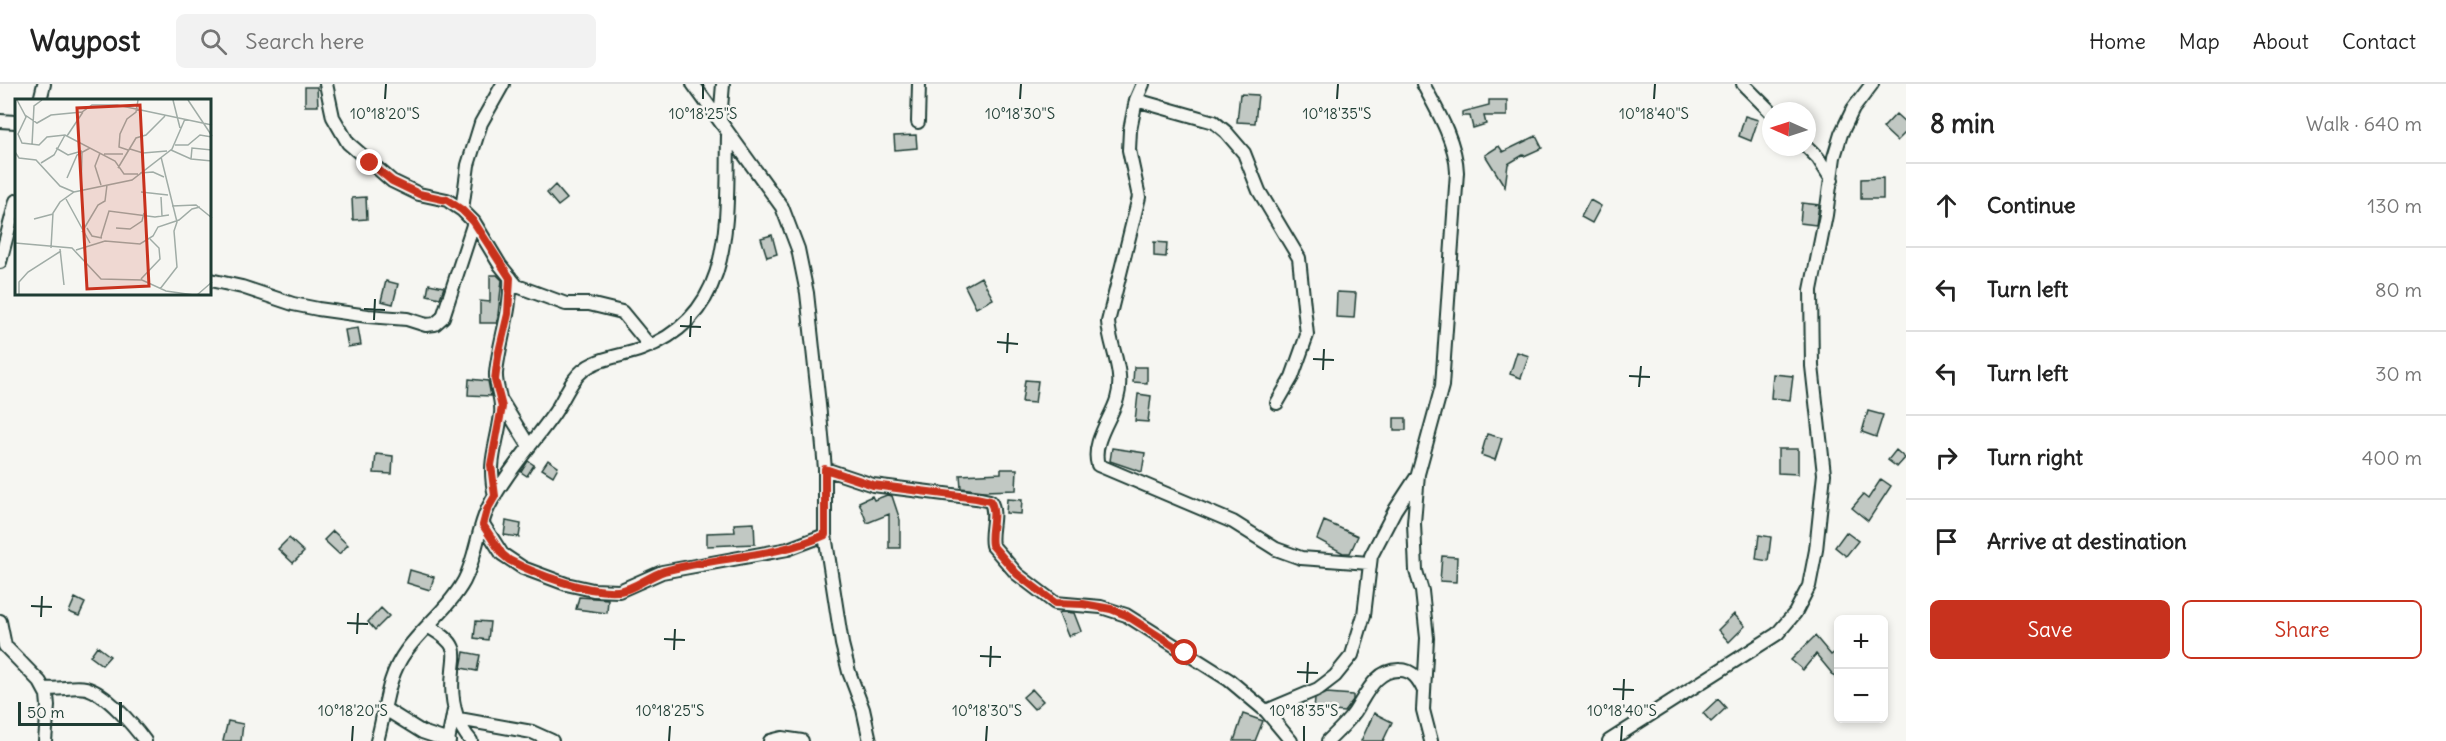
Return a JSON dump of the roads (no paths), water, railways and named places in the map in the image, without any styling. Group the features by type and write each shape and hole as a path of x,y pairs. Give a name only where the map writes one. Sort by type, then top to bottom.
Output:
{"street":[{"path":"40,99 44,84"},
{"path":"326,84 333,117 341,133 370,163 392,181 419,194 447,200 462,210 474,222 510,278 523,290 550,297 559,302 589,304 622,312 650,346"},
{"path":"462,210 468,165 479,131 503,84"},
{"path":"693,84 782,207 798,249 813,333 825,469 825,535 842,644 849,672 863,709 870,741"},
{"path":"720,120 723,84"},
{"path":"918,122 919,84"},
{"path":"1143,84 1136,100 1129,150 1139,197 1108,322 1109,339 1120,378 1117,399 1100,439 1097,453 1098,465 1233,522 1276,549 1301,558 1369,563"},
{"path":"1423,84 1451,145 1457,172 1442,386 1419,474 1414,524 1416,571 1422,591 1427,638 1423,710 1431,741"},
{"path":"1743,84 1762,102"},
{"path":"1609,741 1778,634 1795,613 1809,586 1816,550 1824,474 1812,366 1810,290 1832,180 1834,157 1841,134 1853,110 1872,84"},
{"path":"1136,100 1214,122 1220,126 1244,153 1260,190 1299,258 1306,335 1292,377 1277,404"},
{"path":"0,121 15,122"},
{"path":"377,741 388,686 394,670 406,650 429,627 464,581 477,548 487,510 508,474 555,413 574,380 588,365 650,346 675,333 698,308 714,283 722,257 724,237 728,135"},
{"path":"1816,156 1832,180"},
{"path":"0,262 15,205"},
{"path":"212,280 242,287 293,304 368,316 407,319 426,325 435,324 443,317 474,222"},
{"path":"510,278 508,314 495,380 502,402 530,446"},
{"path":"495,496 491,465 502,402"},
{"path":"825,469 873,485 990,501 993,511 992,545 1023,578 1055,603 1101,607 1126,615 1229,680 1266,711 1291,741"},
{"path":"1266,711 1318,689 1335,676 1352,655 1364,615 1369,563 1395,510 1419,474"},
{"path":"483,525 502,554 523,568 566,584 593,590 619,591 662,572 788,549 825,535"},
{"path":"0,621 5,646 44,688 48,706 45,741"},
{"path":"429,627 450,642 455,651 450,690 456,714 471,741"},
{"path":"1328,741 1353,715 1371,686 1387,671 1411,672 1424,690"},
{"path":"44,688 61,690 85,688 94,691 112,705 145,741"},
{"path":"385,709 422,732 448,741 456,714"},
{"path":"456,714 532,732 552,741"},
{"path":"770,741 782,738 802,741"}]}
